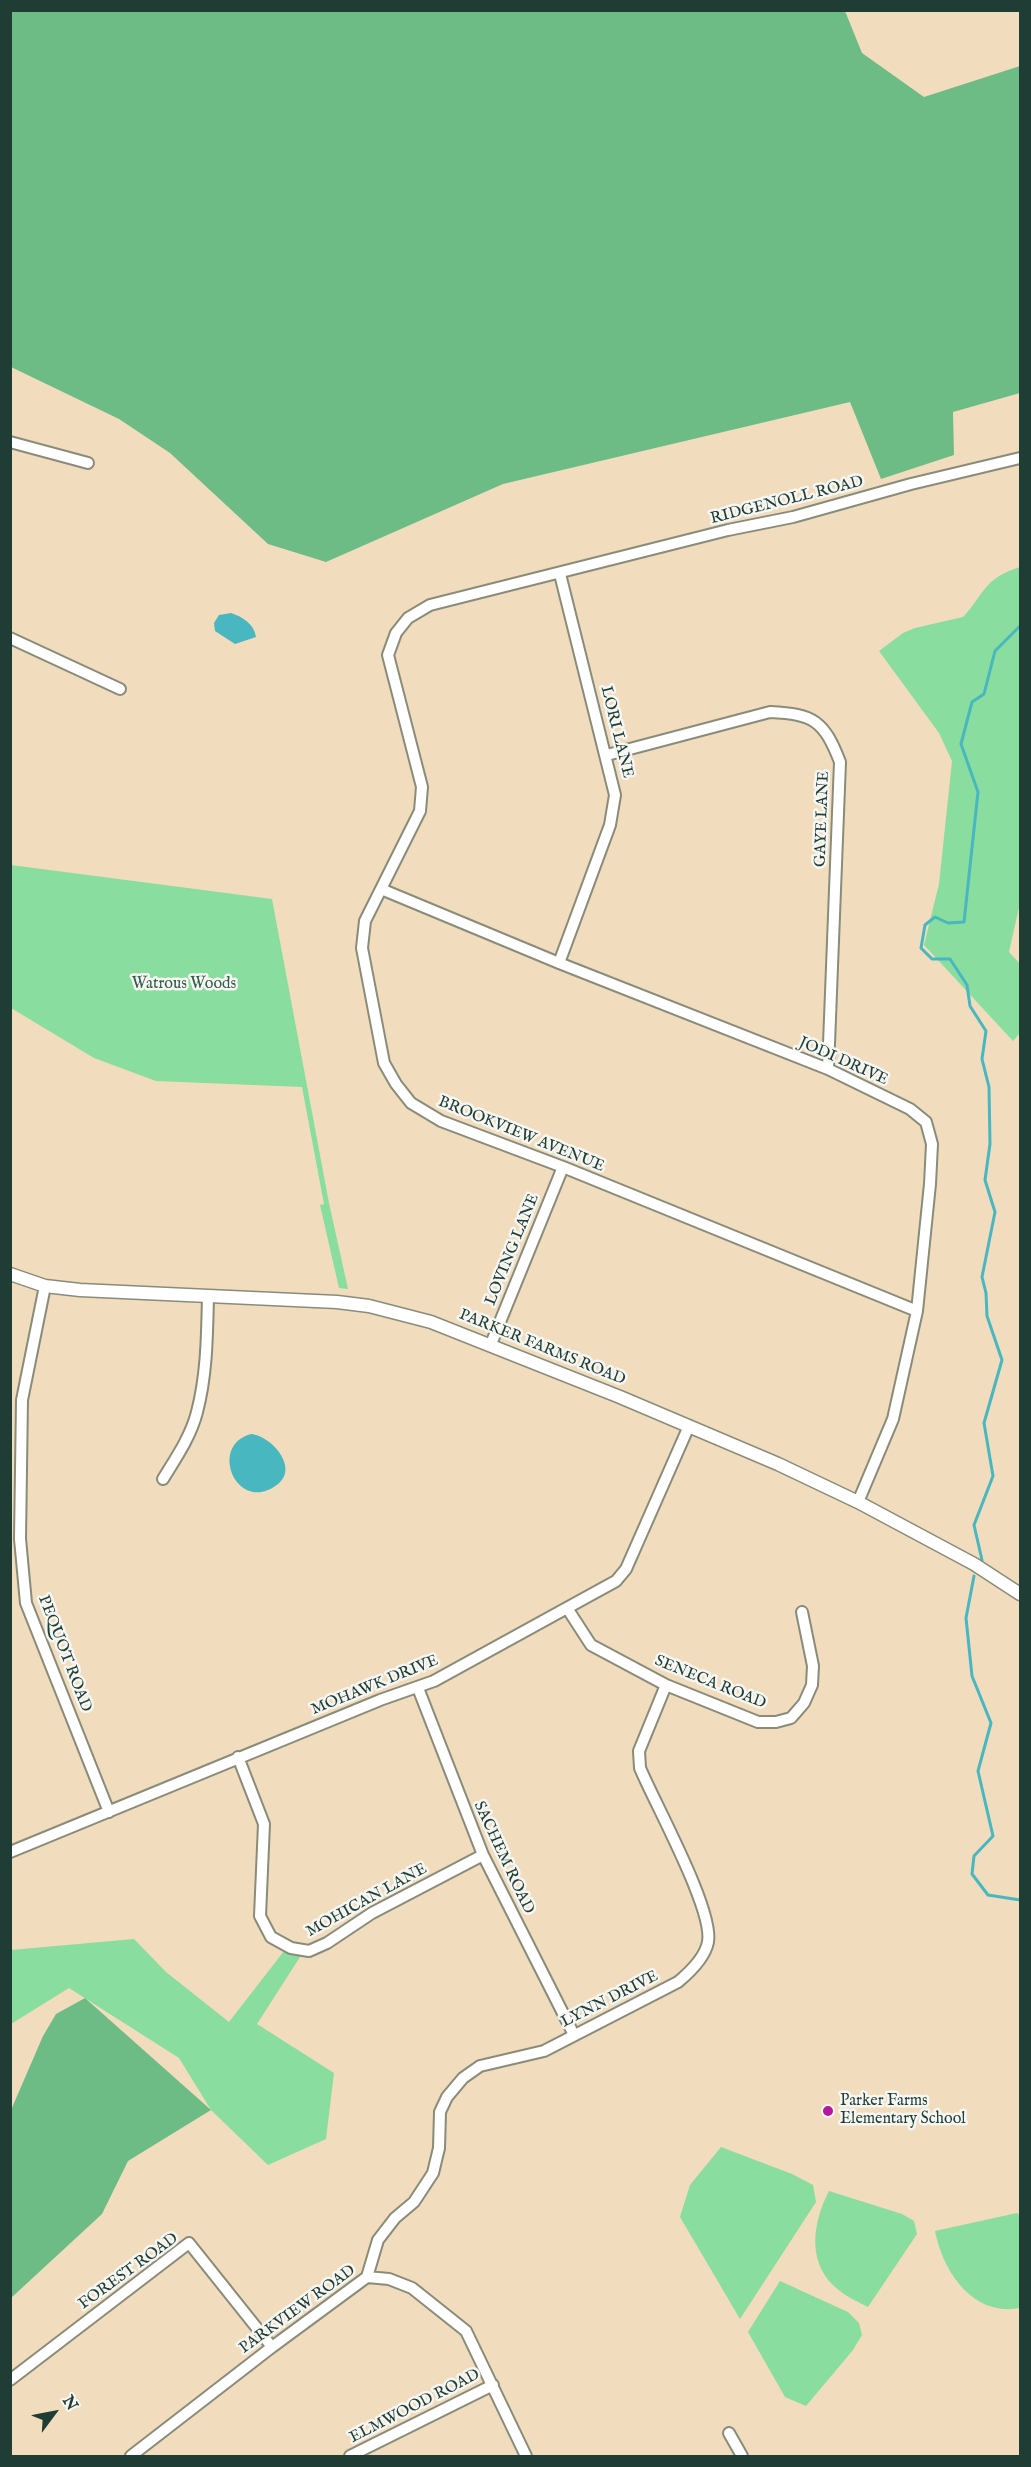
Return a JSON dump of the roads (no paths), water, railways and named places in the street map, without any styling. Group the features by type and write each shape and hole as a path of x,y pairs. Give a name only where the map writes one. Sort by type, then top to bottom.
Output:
{"street":[{"path":"10,442 88,463"},
{"name":"RIDGENOLL ROAD","path":"560,574 1020,458"},
{"name":"LORI LANE","path":"559,963 610,825 615,795 607,755 560,574"},
{"name":"BROOKVIEW AVENUE","path":"560,574 430,605 408,618 396,633 388,655 422,787 420,811 365,921 362,948 384,1063 396,1084 411,1103 441,1121 563,1167 916,1311"},
{"path":"10,638 120,689"},
{"name":"GAYE LANE","path":"607,755 770,712 793,713 817,722 830,737 840,762 828,1069"},
{"name":"JODI DRIVE","path":"381,889 559,963 828,1069 910,1109 926,1122 932,1144 930,1184 916,1311 892,1419 858,1502"},
{"name":"LOVING LANE","path":"491,1344 563,1167"},
{"name":"PARKER FARMS ROAD","path":"10,1274 45,1286 80,1290 369,1306 431,1322 491,1344 689,1426 858,1502 974,1564 1020,1594"},
{"name":"PEQUOT ROAD","path":"45,1286 22,1400 15,1539 26,1603 109,1812"},
{"path":"163,1479 182,1450 197,1414 206,1364 208,1296"},
{"name":"MOHAWK DRIVE","path":"10,1852 238,1757 380,1700 434,1681 616,1581 626,1569 689,1426"},
{"name":"SENECA ROAD","path":"567,1608 591,1645 666,1685 758,1722 776,1722 791,1718 804,1703 812,1685 812,1654 802,1612"},
{"name":"LYNN DRIVE","path":"367,2277 378,2240 395,2218 414,2202 433,2173 439,2148 440,2112 447,2097 463,2079 480,2066 544,2050 678,1982 691,1971 708,1942 704,1907 640,1768 639,1751 666,1685"},
{"name":"SACHEM ROAD","path":"418,1688 483,1855 574,2035"},
{"name":"MOHICAN LANE","path":"238,1757 264,1824 260,1917 271,1937 291,1948 309,1951 327,1943 372,1913 483,1855"},
{"name":"FOREST ROAD","path":"10,2380 189,2243 272,2347"},
{"name":"PARKVIEW ROAD","path":"131,2457 272,2347 367,2277 389,2278 412,2288 466,2331 526,2457"},
{"name":"ELMWOOD ROAD","path":"350,2457 493,2385"},
{"path":"729,2433 742,2457"}],"water":[{"path":"231,613 247,622 253,628 256,637 235,644 215,631 214,623 219,615"},
{"path":"251,1434 267,1440 274,1446 286,1470 278,1484 264,1492 251,1491 240,1485 233,1476 230,1464 231,1451 238,1441"}],"waterway":[{"path":"982,1560 974,1525 993,1476 984,1423 1002,1360 987,1316 986,1293 982,1277 995,1212 985,1180 990,1144 989,1087 982,1059 986,1031 970,1006 967,985 950,959 932,959 921,948 925,925 935,917 948,923 964,922 978,792 961,744 972,702 984,694 995,651 1020,626"},
{"path":"974,1576 966,1618 972,1676 991,1723 978,1771 993,1836 974,1856 972,1874 988,1895 1020,1900"}],"place":[{"name":"Parker Farms Elementary School","path":"828,2111"}],"park label":[{"name":"Watrous Woods","path":"184,985"}]}
